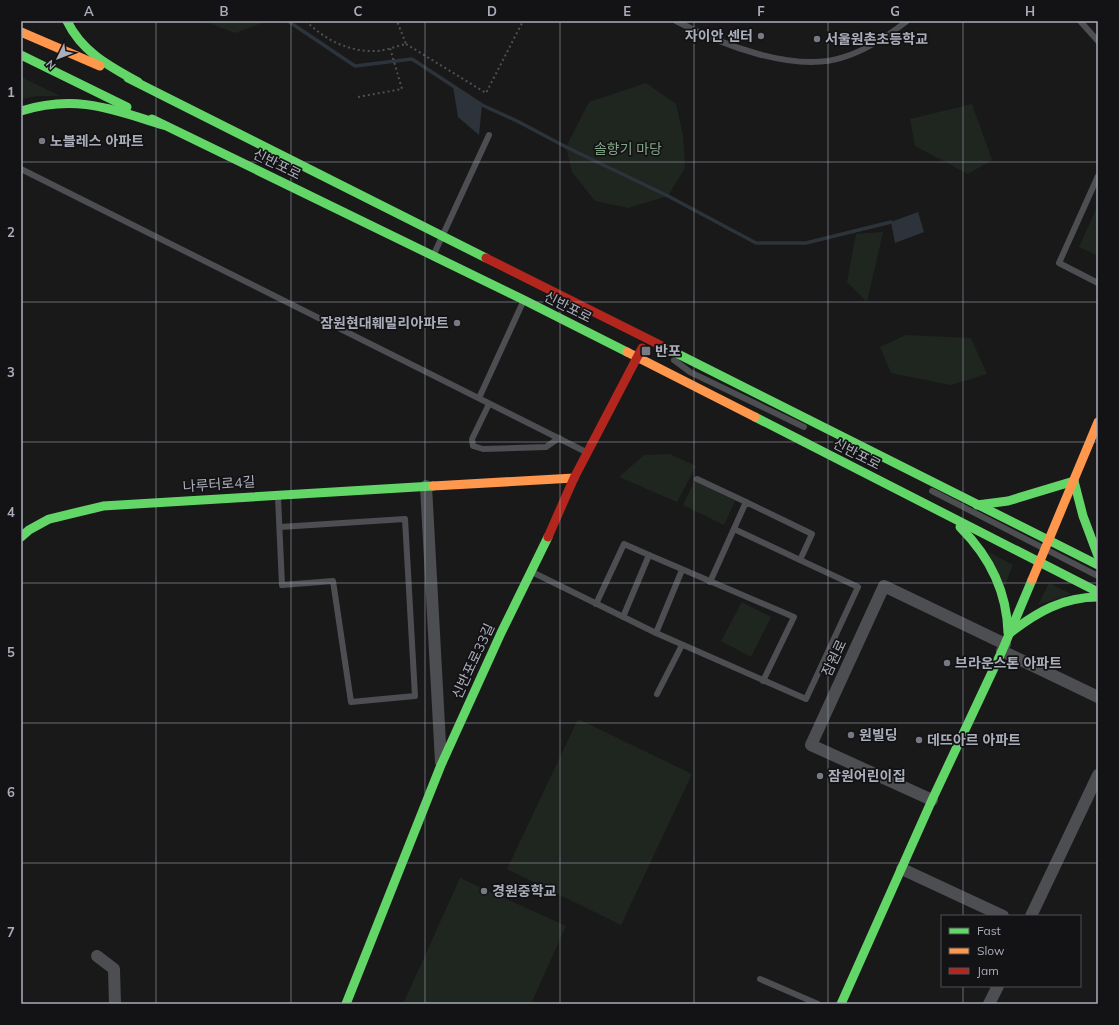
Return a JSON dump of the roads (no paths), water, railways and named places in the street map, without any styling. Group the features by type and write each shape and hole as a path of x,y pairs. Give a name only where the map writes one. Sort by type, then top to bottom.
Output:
{"main road":[{"path":"67,21 75,37 90,54 138,82"},
{"name":"신반포로","path":"21,32 138,82 873,452 977,505 1047,545 1098,565"},
{"name":"신반포로","path":"21,55 524,300 1098,592"},
{"path":"21,112 53,102 78,102 100,106 164,125"},
{"name":"신반포로33길","path":"346,1004 441,765 501,634 532,572 574,478 646,339"},
{"path":"841,1004 932,800 1005,643 1098,425"},
{"name":"나루터로4길","path":"21,537 25,532 48,519 103,506 574,478"},
{"path":"977,505 1008,501 1074,481"},
{"path":"1074,481 1083,516 1098,556"},
{"path":"947,516 971,537 988,564 1005,604 1009,624 1005,643"},
{"path":"1005,643 1034,615 1049,607 1082,597 1098,597"}],"street":[{"path":"426,486 441,765"},
{"name":"잠원로","path":"932,800 811,744 884,586 1005,643 1098,697"},
{"path":"1030,915 1098,775"},
{"path":"902,869 1001,915"},
{"path":"97,956 114,969 115,1004"},
{"path":"989,1004 998,987"}],"lane":[{"path":"676,21 694,31 743,49 796,62 843,58 864,48 907,21"},
{"path":"1080,21 1098,41"},
{"path":"489,135 442,235 434,256 479,274 616,343 637,357"},
{"path":"21,169 587,453"},
{"path":"1098,176 1059,263 1098,282"},
{"path":"479,398 524,300"},
{"path":"646,339 690,372 809,429"},
{"path":"490,404 472,439 473,446 483,449 546,446 559,438"},
{"path":"836,442 857,452"},
{"path":"843,445 873,452"},
{"path":"697,478 812,534 800,560"},
{"path":"927,488 1047,545 1098,576"},
{"path":"278,495 282,585 333,581 351,702 415,696 405,519 280,527"},
{"path":"710,582 746,502"},
{"path":"532,572 656,633 806,699 858,587 734,528"},
{"path":"596,604 624,544 794,617 763,681"},
{"path":"624,617 649,555"},
{"path":"656,633 682,570"},
{"path":"657,694 682,645"},
{"path":"760,979 818,1004"}],"waterway":[{"path":"288,21 355,66 412,59 482,105 668,196 756,243 806,243 891,222"}],"place":[{"name":"자이안 센터","path":"761,36"},
{"name":"서울원촌초등학교","path":"817,39"},
{"name":"노블레스 아파트","path":"42,141"},
{"name":"잠원현대훼밀리아파트","path":"457,323"},
{"name":"반포","path":"646,351"},
{"name":"브라운스톤 아파트","path":"947,663"},
{"name":"원빌딩","path":"851,735"},
{"name":"데뜨아르 아파트","path":"919,740"},
{"name":"잠원어린이집","path":"820,776"},
{"name":"경원중학교","path":"484,891"}],"park label":[{"name":"솔향기 마당","path":"628,149"}]}
